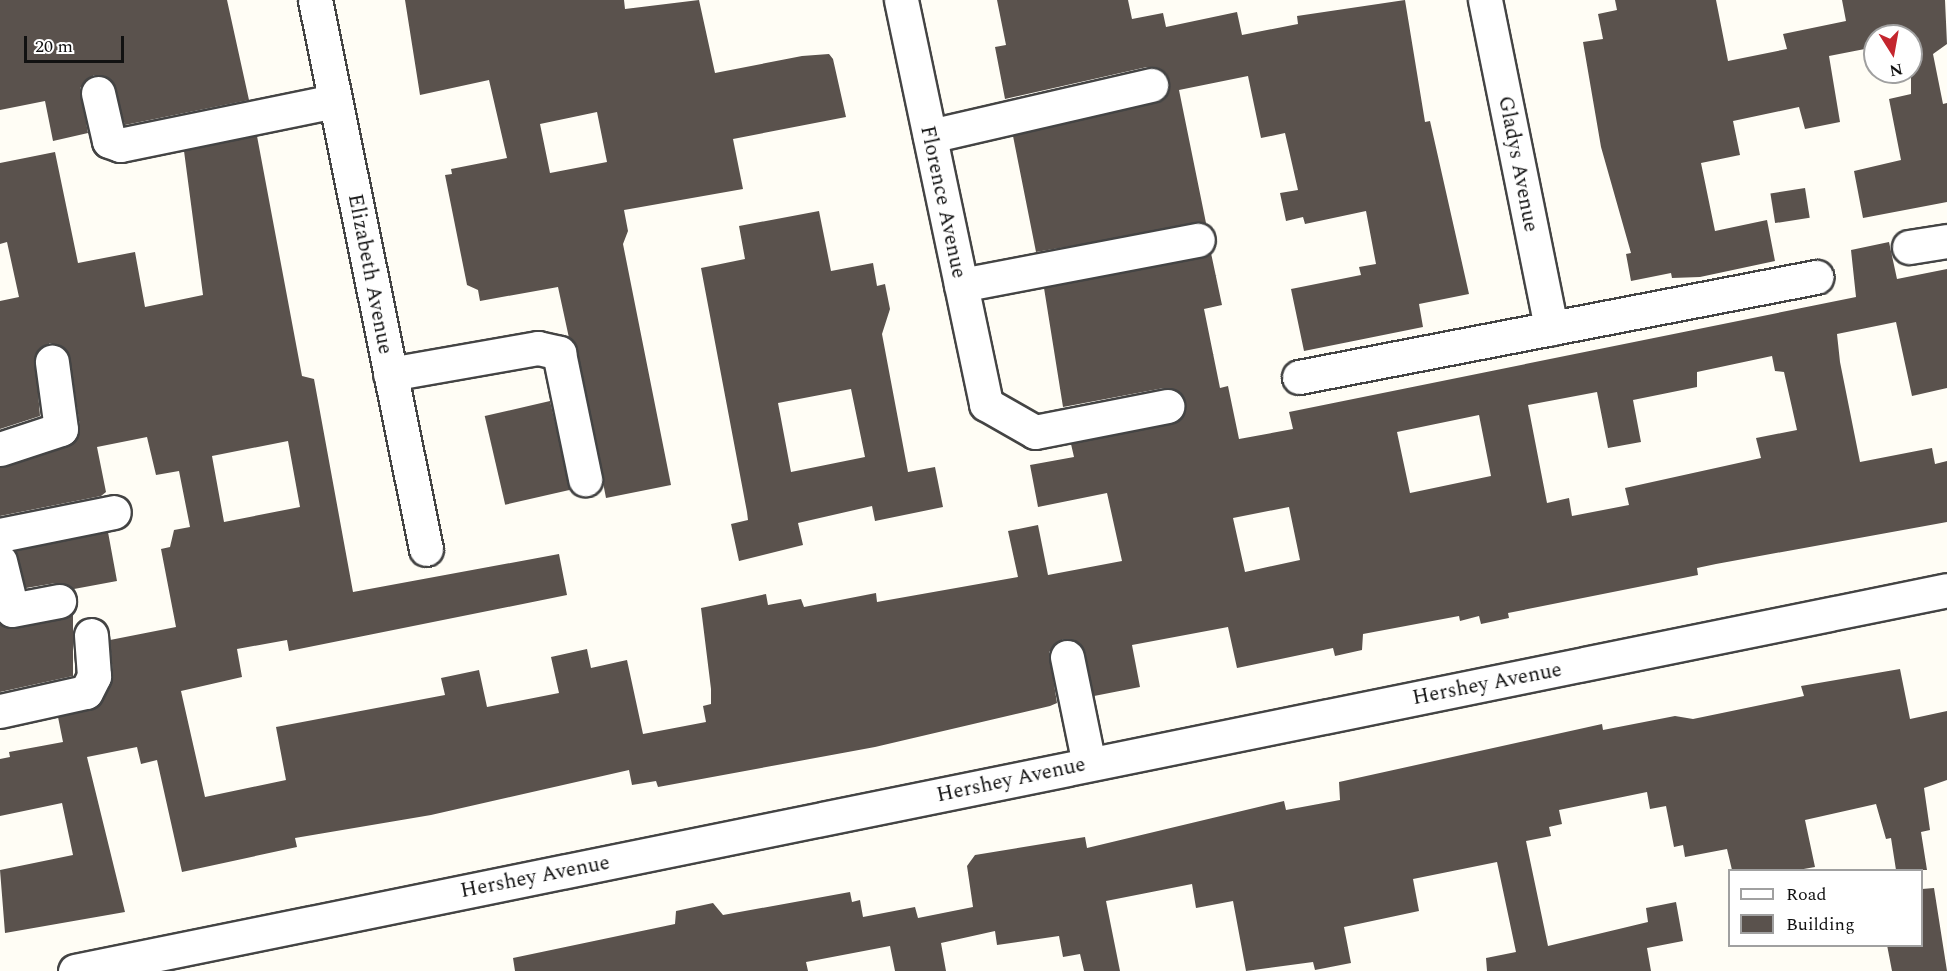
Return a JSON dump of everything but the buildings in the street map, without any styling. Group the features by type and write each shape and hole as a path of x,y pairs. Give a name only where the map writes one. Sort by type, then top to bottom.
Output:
{"street":[{"name":"Elizabeth Avenue","path":"315,0 426,549"},
{"name":"Florence Avenue","path":"901,0 986,404 1035,432 1167,406"},
{"name":"Gladys Avenue","path":"1485,0 1551,328"},
{"path":"930,136 1151,85"},
{"path":"98,93 110,141 120,145 335,100"},
{"path":"961,285 1198,240"},
{"path":"1909,247 1947,241"},
{"path":"1299,377 1816,277"},
{"path":"390,375 538,348 559,353 585,479"},
{"path":"0,448 61,429 52,362"},
{"path":"0,535 114,513"},
{"path":"0,561 12,610 59,602"},
{"name":"Hershey Avenue","path":"75,971 152,963 1089,764 1947,590"},
{"path":"0,711 86,692 94,676 91,635"},
{"path":"1067,657 1089,764"}]}
